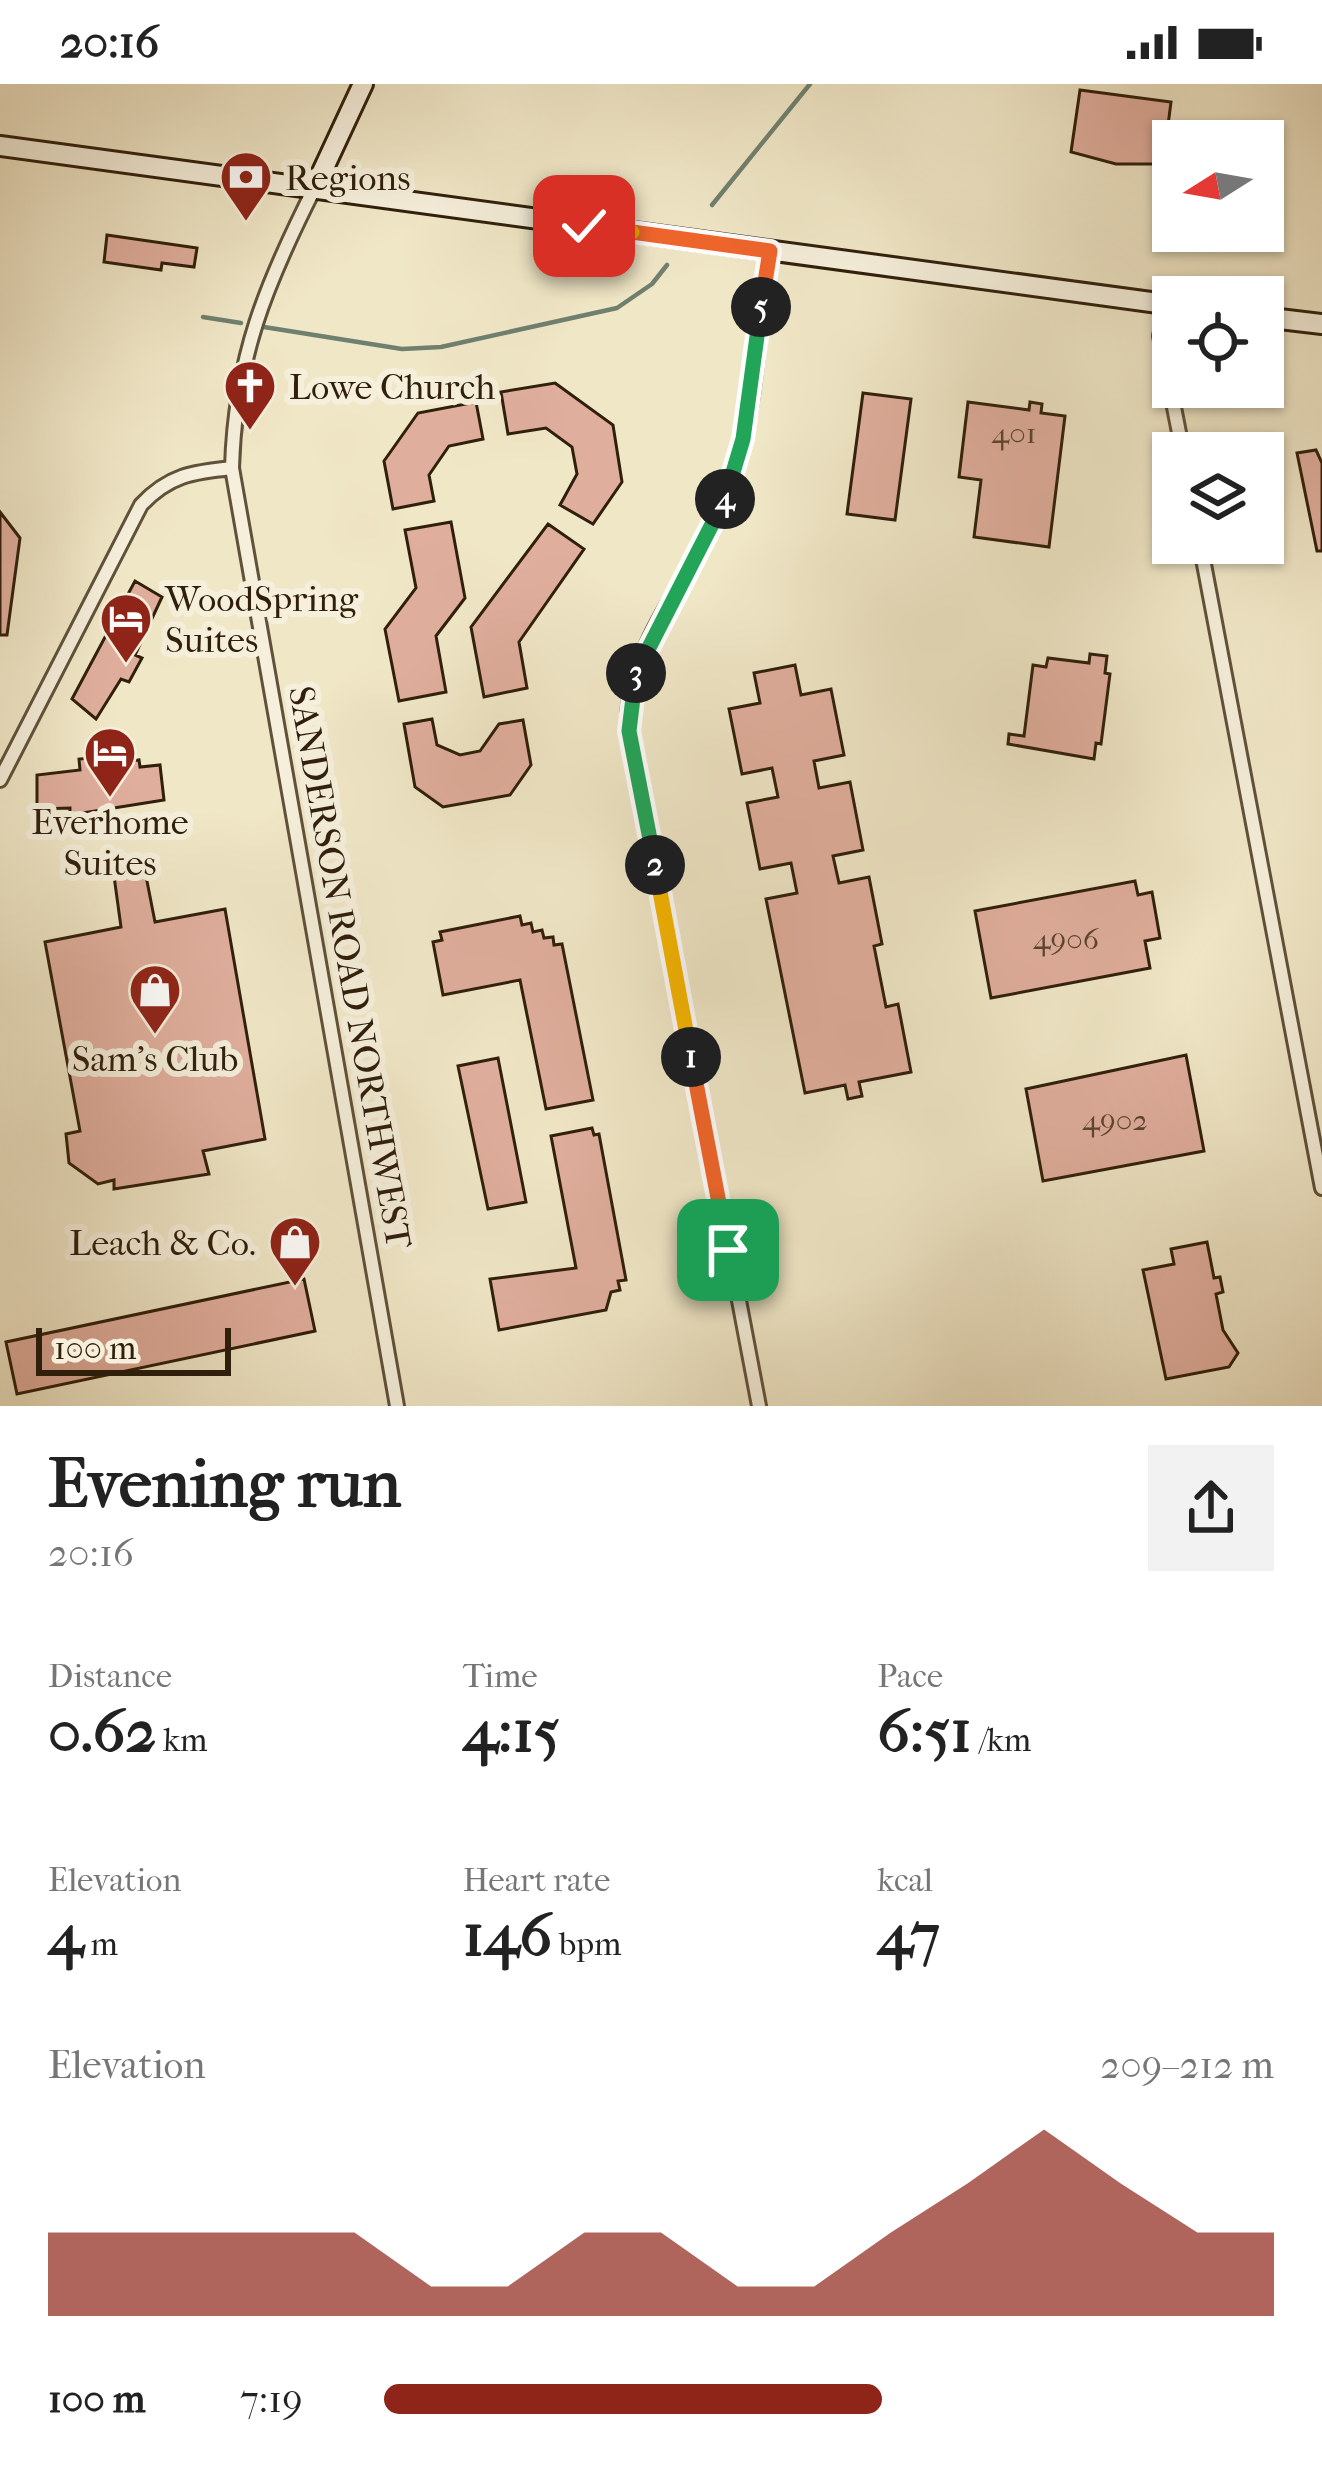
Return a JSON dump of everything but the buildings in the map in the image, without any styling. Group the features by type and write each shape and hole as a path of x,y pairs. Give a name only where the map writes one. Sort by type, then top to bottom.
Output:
{"street":[{"path":"315,187 363,84"},
{"path":"0,146 1152,303"},
{"name":"SANDERSON ROAD NORTHWEST","path":"315,187 248,336 234,400 232,468 397,1406"},
{"path":"759,1406 628,715 633,679 646,647 715,525 732,482 743,439 770,251"},
{"path":"1284,319 1322,324"},
{"path":"0,780 141,505 174,478 232,468"},
{"path":"1204,564 1322,1188"}],"waterway":[{"path":"712,205 810,84"},
{"path":"264,327 402,349 441,347 617,308 652,284 667,265"},
{"path":"203,317 241,323"}],"place":[{"name":"Regions","path":"246,223"},
{"name":"Lowe Church","path":"250,432"},
{"name":"WoodSpring Suites","path":"126,665"},
{"name":"Everhome Suites","path":"110,799"},
{"name":"Sam's Club","path":"155,1036"},
{"name":"Leach & Co.","path":"295,1288"}],"route":[{"path":"584,226 770,251 743,439 732,482 715,525 646,647 633,679 628,715 728,1250"}]}
